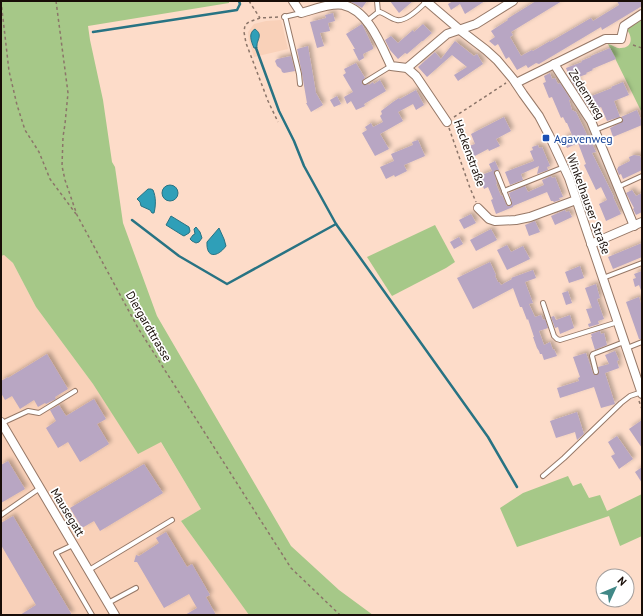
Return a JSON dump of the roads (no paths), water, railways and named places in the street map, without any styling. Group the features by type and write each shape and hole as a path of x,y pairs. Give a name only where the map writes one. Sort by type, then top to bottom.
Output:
{"street":[{"path":"293,1 301,13 330,5 343,4 354,9 372,28 391,66 407,68 447,34 476,24 513,1"},
{"name":"Winkelhauser Straße","path":"426,1 486,50 514,81 539,116 564,167 626,345 641,393"},
{"path":"514,81 554,64 605,39 621,39 624,26 642,14"},
{"name":"Zedernweg","path":"554,64 591,121 634,226"},
{"name":"Heckenstraße","path":"407,68 416,76 447,122"},
{"path":"478,208 489,219 495,221 516,220 530,217 576,200"},
{"path":"591,244 642,222"},
{"name":"Mausegatt","path":"1,423 115,615"}],"lane":[{"path":"377,1 378,12"},
{"path":"378,12 381,12 394,19 402,20 416,11 426,1"},
{"path":"366,21 378,12"},
{"path":"300,84 299,74 284,16 301,13"},
{"path":"365,82 391,66"},
{"path":"595,130 620,120"},
{"path":"504,191 564,167"},
{"path":"497,173 509,203"},
{"path":"618,187 642,176"},
{"path":"603,278 642,263"},
{"path":"543,303 554,336 560,340 618,322"},
{"path":"596,372 592,356 593,354 642,342"},
{"path":"1,423 28,411 39,413 75,391"},
{"path":"543,476 564,458 621,403 630,396 641,393"},
{"path":"1,515 40,488"},
{"path":"88,570 172,520"},
{"path":"73,545 56,553 92,615"},
{"path":"108,603 136,588"}],"water":[{"path":"255,29 259,34 257,48 254,48 251,37 251,33"},
{"path":"167,185 173,185 178,190 176,199 173,201 167,201 162,196 162,190"},
{"path":"148,189 153,190 155,195 154,213 141,206 137,199"},
{"path":"171,216 189,227 189,233 184,236 166,225"},
{"path":"196,227 202,238 196,243 190,239 195,234 194,229"},
{"path":"219,228 226,246 219,253 213,254 208,251 207,242"}],"waterway":[{"path":"93,32 237,10 240,4 239,1"},
{"path":"256,48 279,111 294,141 304,166 336,224 488,437 517,487"},
{"path":"132,220 179,256 227,284 336,224"}],"place":[{"name":"Agavenweg","path":"546,138"}]}
